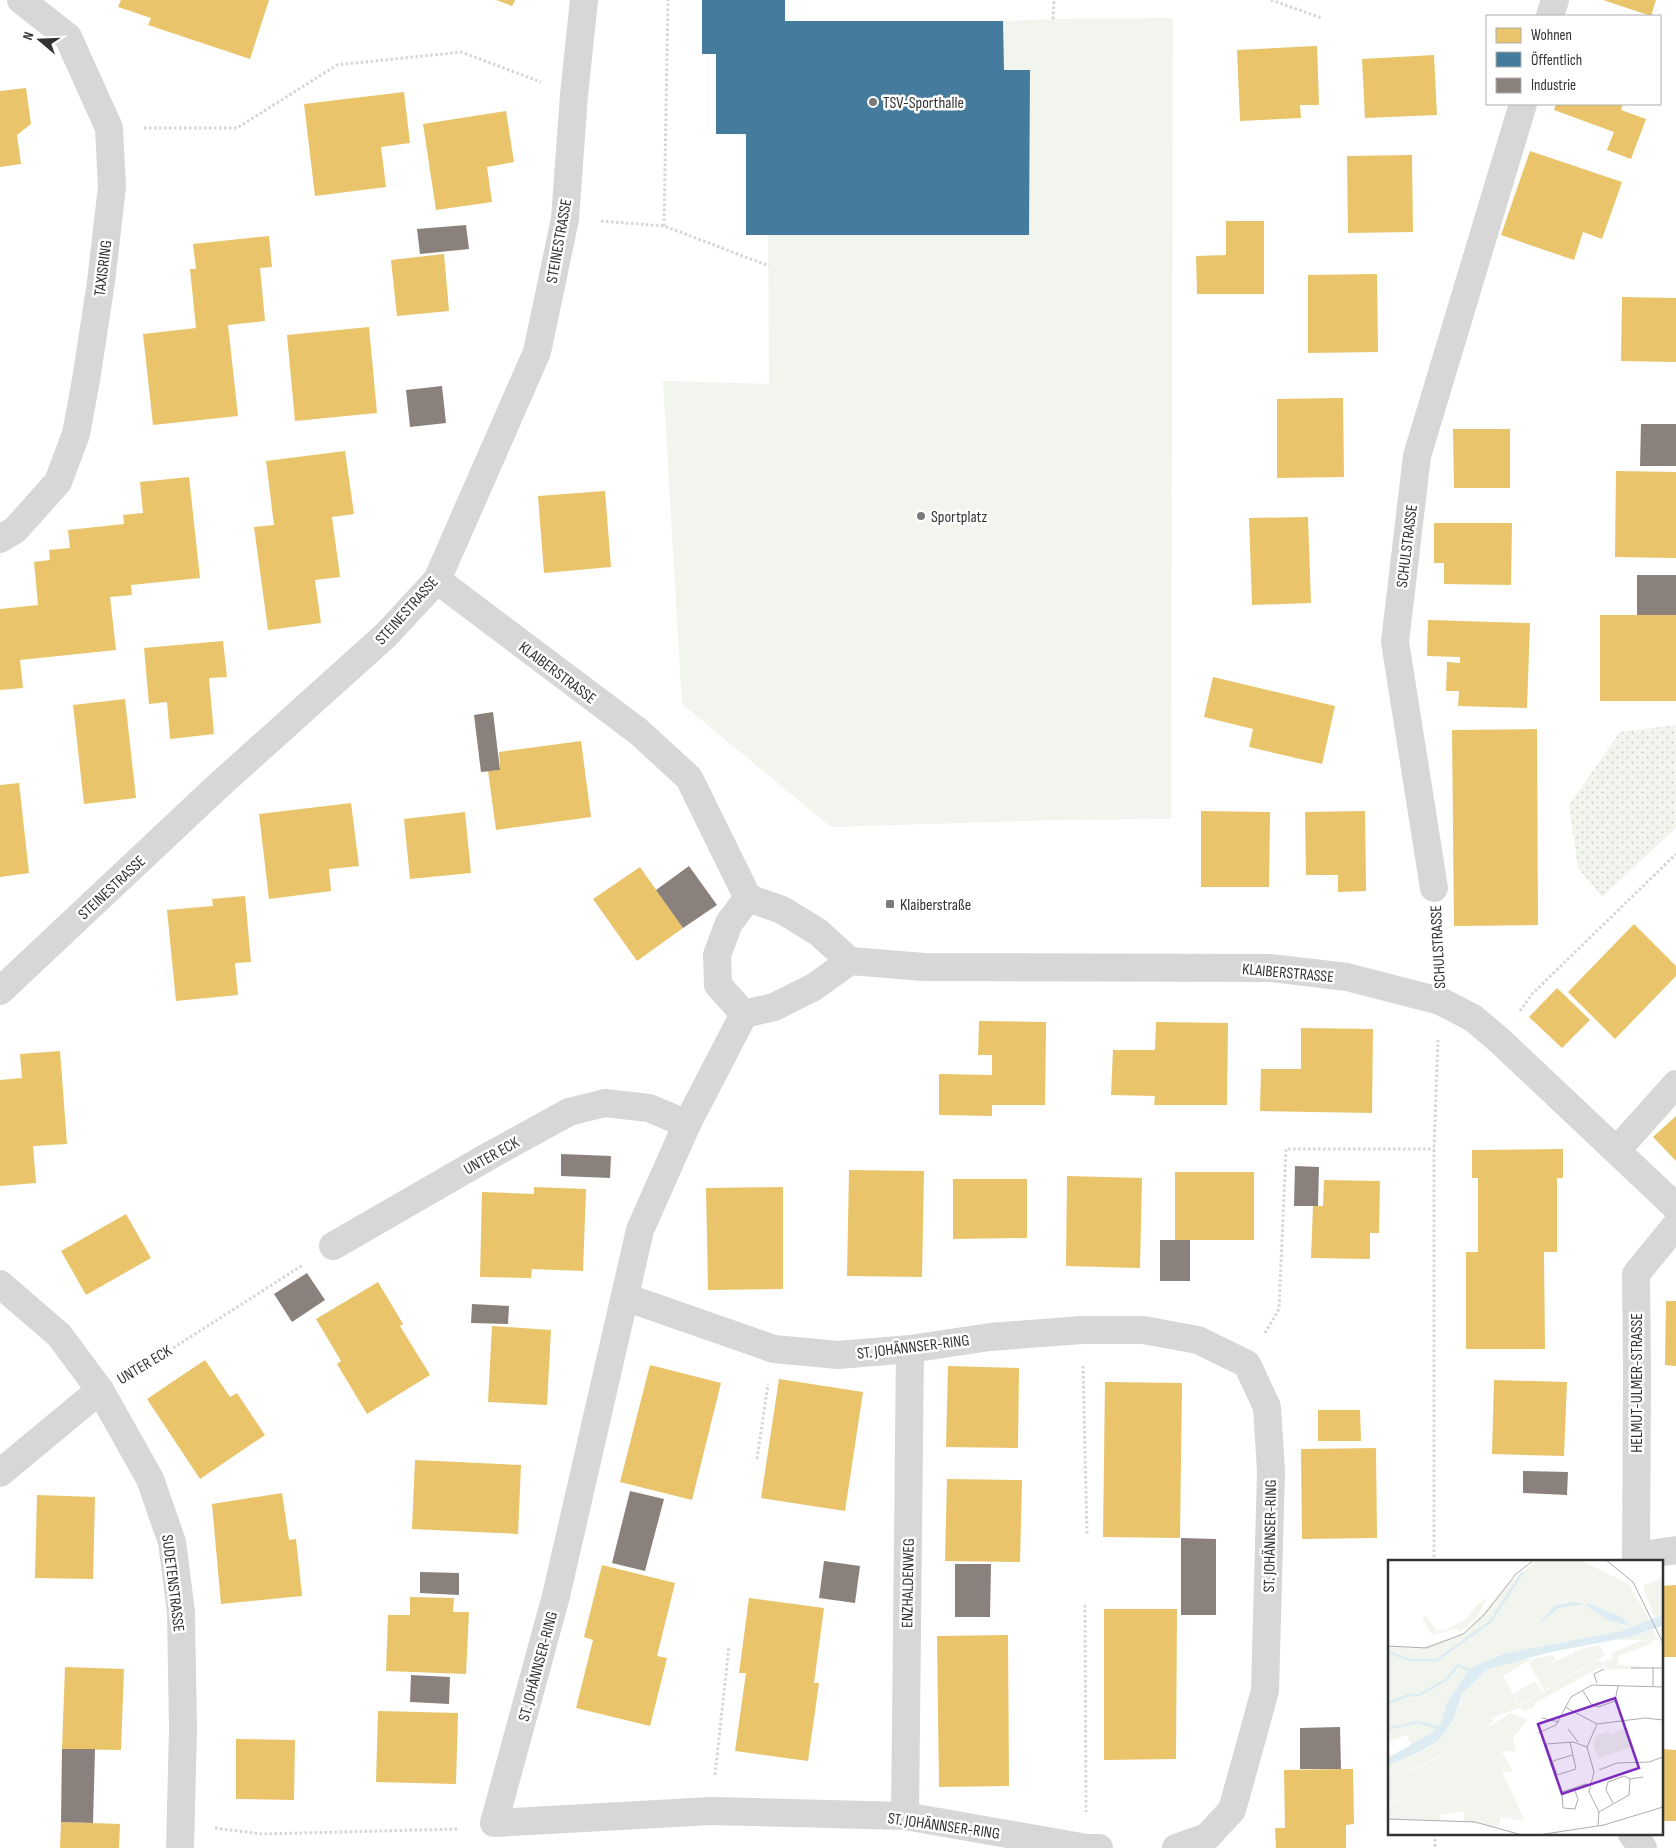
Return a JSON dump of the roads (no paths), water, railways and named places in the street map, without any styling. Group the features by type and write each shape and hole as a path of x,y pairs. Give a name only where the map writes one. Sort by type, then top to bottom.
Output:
{"street":[{"name":"TAXISRING","path":"0,539 15,530 58,482 76,434 101,282 112,188 109,128 68,37 21,0"},
{"name":"STEINESTRASSE","path":"0,991 217,787 386,635 437,580 537,352 565,219 574,95 584,0"},
{"path":"1550,15 1555,0"},
{"name":"SCHULSTRASSE","path":"1434,888 1395,642 1417,456 1523,105"},
{"name":"KLAIBERSTRASSE","path":"437,580 639,732 688,778 748,898"},
{"path":"748,898 782,910 818,932 850,961 814,987 774,1008 744,1014 718,985 717,954 729,924 748,898"},
{"name":"KLAIBERSTRASSE","path":"850,961 924,968 1270,968 1347,977 1440,1001 1473,1018 1499,1040 1676,1207"},
{"path":"687,1124 744,1014"},
{"path":"1616,1150 1676,1084"},
{"name":"UNTER ECK","path":"333,1246 569,1112 604,1103 649,1108 687,1124"},
{"name":"ST. JOHÄNNSER-RING","path":"687,1124 640,1230 556,1596 494,1823 711,1810 905,1816 1086,1848 1099,1848"},
{"name":"HELMUT-ULMER-STRASSE","path":"1676,1225 1636,1274 1636,1559 1676,1550"},
{"name":"SUDETENSTRASSE","path":"0,1284 59,1335 100,1390 150,1479 172,1542 181,1612 183,1729 180,1836"},
{"name":"ST. JOHÄNNSER-RING","path":"625,1297 774,1349 838,1355 910,1349 990,1337 1082,1330 1143,1330 1198,1340 1247,1364 1267,1407 1270,1471 1265,1691 1232,1810 1208,1837 1176,1848"},
{"name":"ENZHALDENWEG","path":"905,1816 910,1349"},
{"path":"0,1473 100,1390"},
{"path":"1634,1836 1643,1848"}],"place":[{"name":"TSV-Sporthalle","path":"873,102"},
{"name":"Sportplatz","path":"921,516"},
{"name":"Klaiberstraße","path":"890,904"}]}
